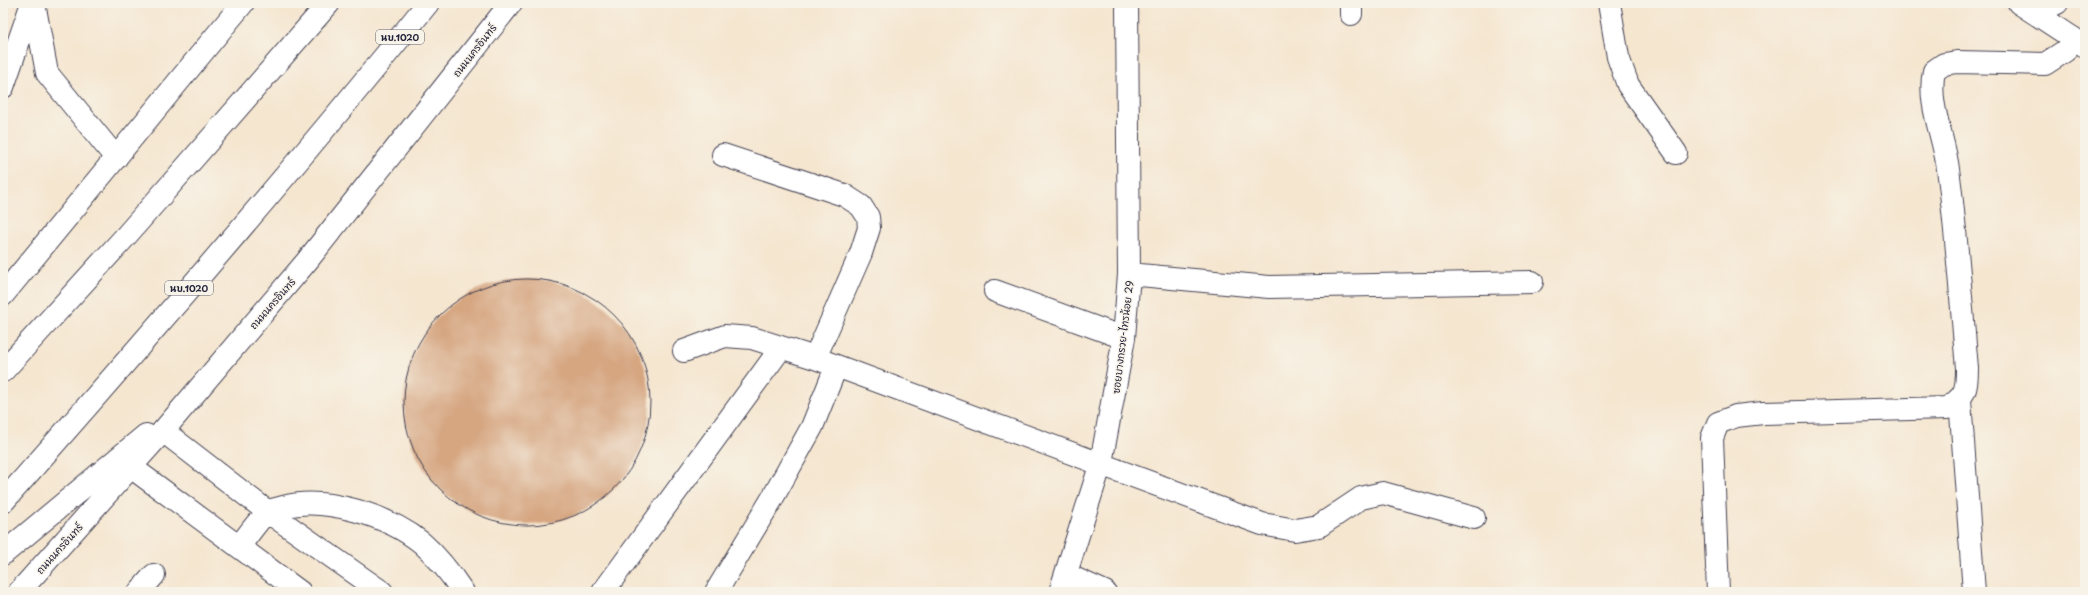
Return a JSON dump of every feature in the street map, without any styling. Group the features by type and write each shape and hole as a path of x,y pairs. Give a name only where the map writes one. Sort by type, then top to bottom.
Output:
{"main road":[{"path":"3,87 33,3"},
{"path":"33,3 47,73 116,158"},
{"path":"3,294 243,3"},
{"path":"3,371 125,238 329,3"},
{"name":"นบ.1020","path":"3,502 122,367 372,72 428,3"},
{"name":"ถนนนครอินทร์","path":"19,592 132,467 307,261 511,3"},
{"name":"ซอยบางกรวย-ไทรน้อย 29","path":"1063,584 1101,463 1124,338 1129,274 1127,3"},
{"path":"1609,3 1618,57 1628,85 1676,153"},
{"path":"2025,7 2049,7 2057,3"},
{"path":"1718,592 1712,438 1718,423 1736,416 1763,414 1947,408 1960,400 1967,387 1967,368 1953,204 1946,156 1938,130 1931,85 1934,71 1944,64 1957,62 2045,64 2079,43 2025,7"},
{"path":"723,154 844,195 861,206 868,217 869,228 860,253 815,358"},
{"path":"1129,274 1269,287 1532,282"},
{"path":"995,291 1124,338"},
{"path":"684,352 725,336 752,338 815,358 1262,524 1295,530 1319,526 1361,498 1383,493 1474,518"},
{"path":"603,592 781,348"},
{"path":"716,592 772,500 812,427 836,367"},
{"path":"3,554 189,400"},
{"path":"1960,400 1974,592"},
{"path":"163,431 268,512 382,592"},
{"path":"132,467 300,592"},
{"path":"239,546 268,512 296,503 321,503 354,509 393,526 422,543 451,573 463,592"},
{"path":"139,592 154,575"},
{"path":"1063,584 1105,592"}],"building":[{"path":"527,279 551,282 574,289 595,300 614,315 629,334 640,355 647,378 650,402 647,426 640,449 629,470 614,489 595,504 574,515 551,522 527,525 503,522 480,515 459,504 440,489 425,470 414,449 407,426 404,402 407,378 414,355 425,334 440,315 459,300 480,289 503,282"}]}
